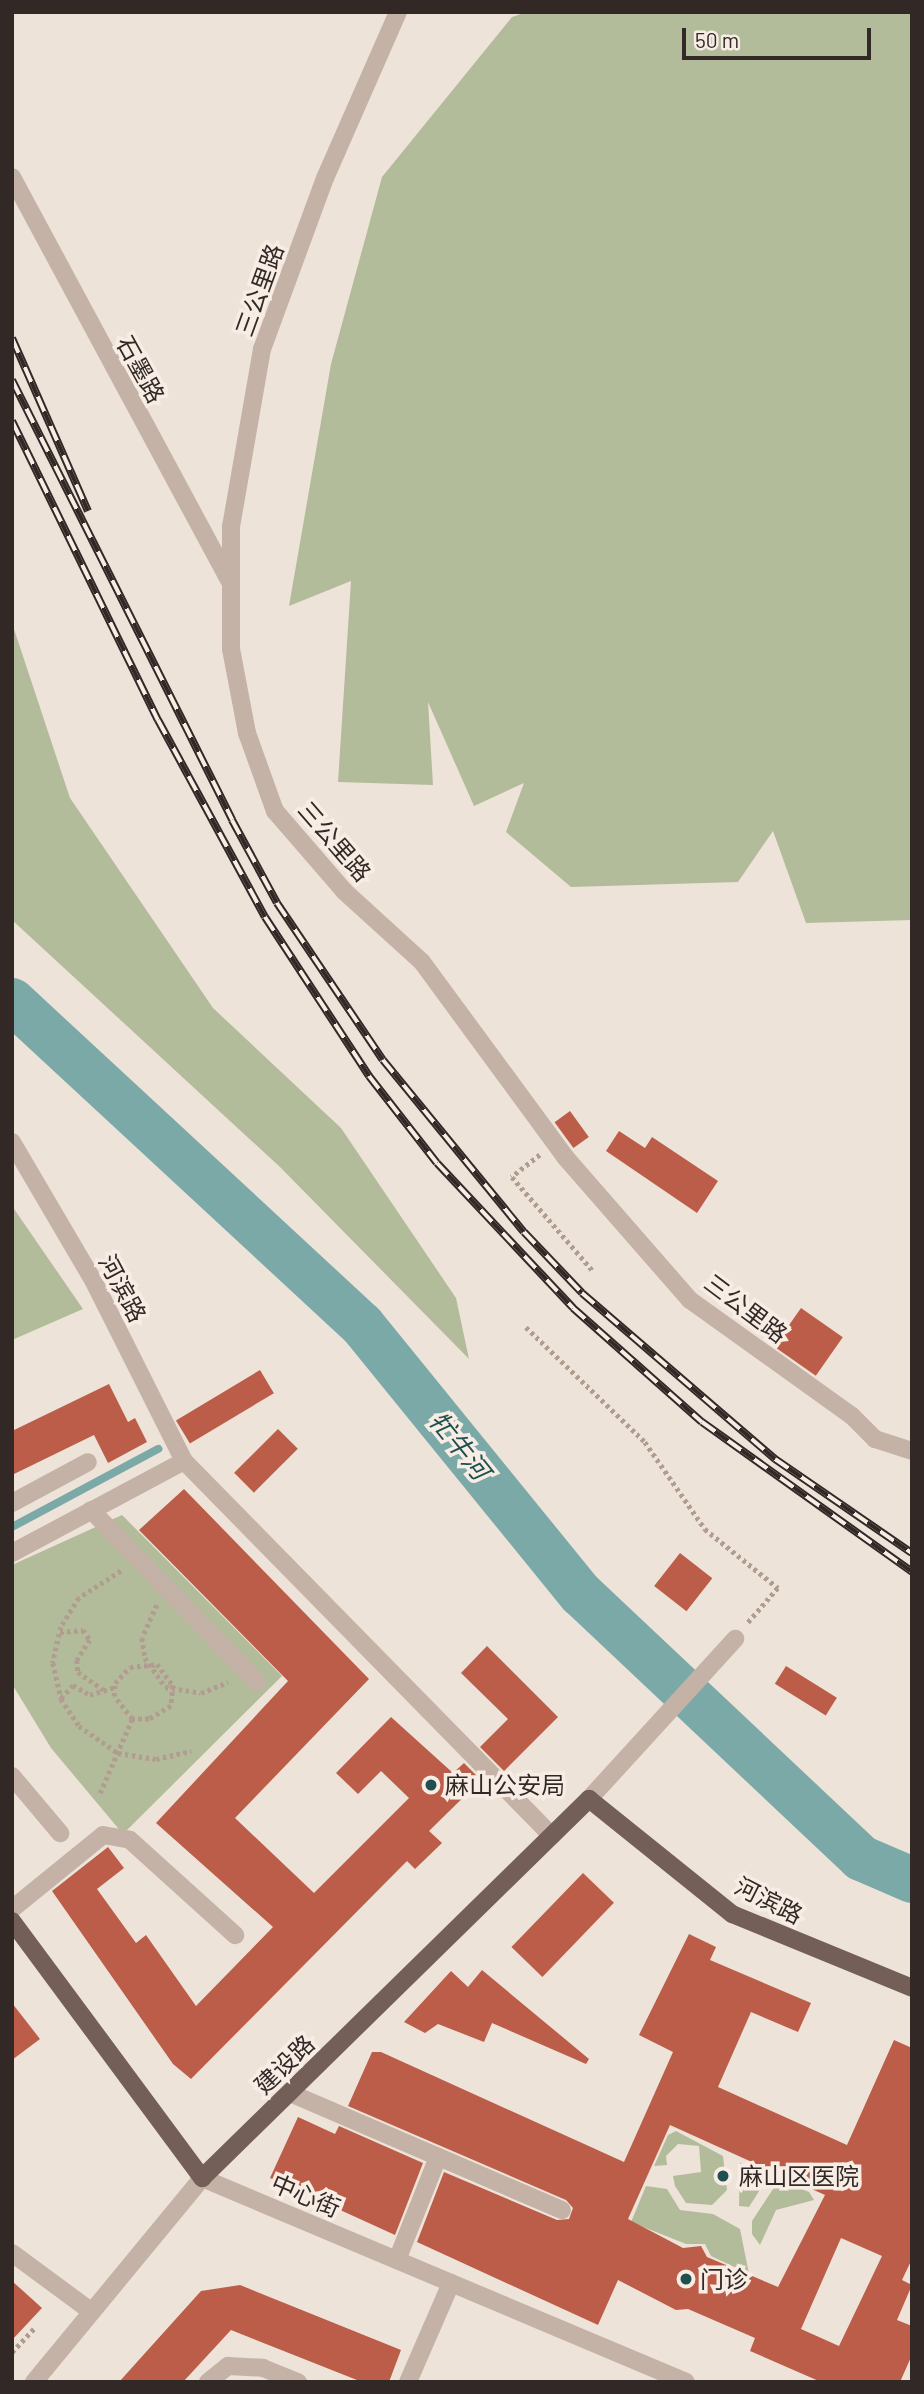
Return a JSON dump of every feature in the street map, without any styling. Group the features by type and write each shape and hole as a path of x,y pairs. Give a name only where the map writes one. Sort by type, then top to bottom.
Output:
{"main road":[{"name":"建设路","path":"202,2178 589,1799"},
{"name":"河滨路","path":"589,1799 732,1914 912,1989"},
{"path":"12,1921 202,2178"}],"street":[{"name":"三公里路","path":"398,12 325,178 262,349 231,527 231,649 247,733 275,811 344,891 422,962 555,1142 690,1300 852,1416 875,1439 912,1451"},
{"name":"石墨路","path":"12,177 231,583"},
{"name":"河滨路","path":"12,1142 94,1282 184,1461 552,1836"},
{"path":"12,1503 88,1461"},
{"path":"12,1553 184,1461"},
{"path":"91,1510 257,1682"},
{"path":"589,1799 735,1639"},
{"path":"12,1776 60,1833"},
{"path":"12,1909 103,1835 130,1840 235,1934"},
{"path":"290,2092 562,2210"},
{"path":"397,2260 438,2157"},
{"name":"中心街","path":"202,2178 686,2382"},
{"name":"建设路","path":"34,2382 202,2178"},
{"path":"12,2253 92,2312"},
{"path":"408,2382 451,2283"},
{"path":"208,2382 228,2366 263,2368 298,2382"}],"path":[{"path":"555,1142 512,1177 593,1271"},
{"path":"526,1327 645,1442 705,1529 778,1588 735,1639"},
{"path":"141,1562 107,1576 79,1598 60,1632 53,1663 61,1699 79,1726 118,1753 156,1759 191,1751"},
{"path":"170,1592 152,1610 142,1638 155,1676 173,1691 201,1693 226,1683 243,1668"},
{"path":"60,1632 83,1630 90,1640 76,1660 78,1672 104,1690"},
{"path":"143,1663 168,1673 173,1691 171,1706 162,1714 132,1719 120,1708 115,1687 120,1674 143,1663"},
{"path":"61,1699 73,1685 90,1696 115,1687"},
{"path":"100,1793 132,1719"},
{"path":"12,2352 34,2328"}],"green space":[{"path":"527,12 912,12 912,920 806,923 773,831 738,882 571,887 506,832 524,783 474,806 428,702 433,785 338,782 351,581 289,606 331,364 382,177 512,17"},
{"path":"12,623 70,798 213,1008 341,1128 456,1298 469,1359 280,1167 12,920"},
{"path":"12,1206 83,1309 12,1340"},
{"path":"122,1515 282,1676 123,1834 51,1748 12,1684 12,1565"},
{"path":"676,2131 723,2156 727,2190 712,2205 686,2203 675,2186 673,2176 701,2172 699,2146 678,2144 666,2156 667,2165 654,2166 668,2135"},
{"path":"740,2163 768,2177 749,2207 739,2206"},
{"path":"779,2180 809,2192 814,2200 776,2210 760,2245 752,2234 752,2221"},
{"path":"646,2186 667,2189 680,2210 713,2214 740,2229 749,2274 711,2256 705,2244 686,2244 631,2222"}],"building":[{"path":"570,1111 589,1137 573,1148 555,1122"},
{"path":"619,1131 645,1148 652,1137 718,1181 697,1213 606,1151"},
{"path":"801,1308 843,1337 816,1376 774,1347"},
{"path":"260,1370 274,1393 190,1444 176,1420"},
{"path":"109,1384 128,1422 135,1418 147,1442 108,1463 94,1435 12,1475 12,1431"},
{"path":"278,1429 298,1449 254,1493 234,1473"},
{"path":"184,1489 369,1679 235,1818 314,1893 409,1798 381,1771 358,1794 336,1773 391,1717 453,1773 464,1763 481,1780 429,1831 442,1843 415,1869 407,1861 191,2079 173,2064 52,1891 108,1847 124,1868 97,1889 136,1943 146,1935 196,2006 273,1927 156,1823 288,1681 139,1530"},
{"path":"680,1553 712,1578 686,1611 654,1586"},
{"path":"487,1646 558,1717 504,1771 480,1747 508,1719 461,1673"},
{"path":"786,1666 837,1698 826,1716 775,1684"},
{"path":"583,1873 614,1903 542,1977 511,1947"},
{"path":"689,1934 716,1947 710,1960 811,2003 798,2032 751,2012 718,2087 847,2145 894,2040 912,2048 912,2259 902,2280 912,2285 897,2320 912,2326 912,2355 900,2382 821,2382 750,2351 755,2338 688,2309 676,2310 618,2280 598,2325 417,2242 444,2172 557,2220 569,2219 573,2208 566,2200 348,2106 372,2052 381,2052 624,2162 673,2052 639,2035","holes":["670,2125 825,2195 778,2287 707,2257 701,2246 683,2248 628,2219","841,2238 882,2256 839,2346 801,2329"]},
{"path":"482,1970 589,2059 586,2064 492,2023 484,2042 438,2024 425,2033 404,2022 451,1971 468,1987"},
{"path":"12,2003 40,2039 12,2060"},
{"path":"298,2117 335,2134 339,2126 423,2163 395,2235 270,2178"},
{"path":"12,2281 42,2308 12,2340"},
{"path":"240,2285 401,2350 389,2382 362,2382 231,2330 183,2382 119,2382 201,2291"}],"waterway":[{"name":"牤牛河","path":"12,1001 362,1325 581,1594 861,1858 912,1880"},
{"path":"12,1527 158,1449"}],"railway":[{"path":"12,338 88,511"},
{"path":"12,380 232,820 277,903 383,1060 524,1232 582,1293 775,1459 912,1553"},
{"path":"12,421 158,720 265,917 369,1076 437,1163 573,1308 702,1422 912,1572"}],"place":[{"name":"麻山公安局","path":"431,1785"},
{"name":"麻山区医院","path":"723,2176"},
{"name":"门诊","path":"686,2279"}]}
